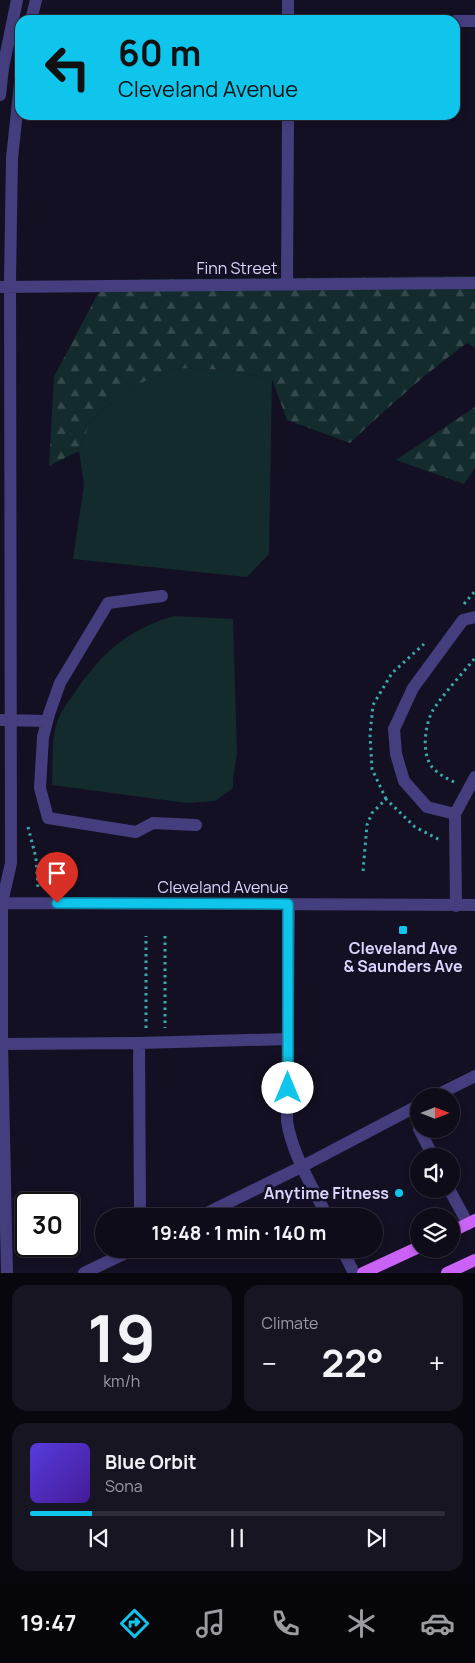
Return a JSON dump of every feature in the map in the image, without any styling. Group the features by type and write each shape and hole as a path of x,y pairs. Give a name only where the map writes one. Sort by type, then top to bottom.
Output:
{"main road":[{"path":"363,1273 410,1251"},
{"path":"446,1273 475,1260"}],"street":[{"path":"0,95 3,68 17,0"},
{"path":"33,15 36,0"},
{"path":"288,0 288,15"},
{"path":"460,21 475,21"},
{"path":"7,1273 1,901 11,863 6,720 5,287 12,158 16,120"},
{"path":"287,284 288,120"},
{"name":"Finn Street","path":"5,287 475,284"},
{"path":"162,596 108,603 60,683 43,737 40,788 48,818 136,832 153,823 196,825"},
{"path":"455,814 427,807 404,781 396,754 394,729 412,688 463,620 475,618"},
{"path":"6,720 47,721"},
{"path":"456,906 455,814 475,778"},
{"name":"Cleveland Avenue","path":"1,901 475,906"},
{"path":"288,904 287,1121 289,1134 323,1208"},
{"path":"2,1044 288,1039"},
{"path":"140,1208 142,1043"},
{"path":"451,1088 475,1076"},
{"path":"217,1208 303,1166 410,1109"},
{"path":"455,1198 471,1222"},
{"path":"84,1273 115,1258"},
{"path":"346,1258 354,1273"}],"path":[{"path":"464,604 475,591"},
{"path":"429,640 392,673 373,705 370,735 372,769 386,799 415,827 438,840 455,843"},
{"path":"468,789 441,776 430,765 426,753 426,730 433,711 475,658"},
{"path":"362,871 367,825 372,813 386,799"},
{"path":"38,871 38,890"},
{"path":"142,1043 146,936"},
{"path":"165,936 165,1042"}],"green space":[{"path":"475,276 475,348 467,343 452,354 407,391 350,443 287,420 272,379 228,370 173,368 126,390 91,420 79,451 49,466 54,377 105,280"},
{"path":"173,368 228,370 272,379 269,554 247,577 73,559 84,485 79,451 91,420 126,390"},
{"path":"475,407 475,468 464,484 396,460"},
{"path":"174,616 233,619 237,753 233,788 215,801 187,803 52,785 53,743 59,717 84,680 116,645 142,628"}],"place":[{"name":"Cleveland Ave & Saunders Ave","path":"403,930"},
{"name":"Anytime Fitness","path":"399,1193"}],"route":[{"path":"57,903 288,904 288,1088"}]}
